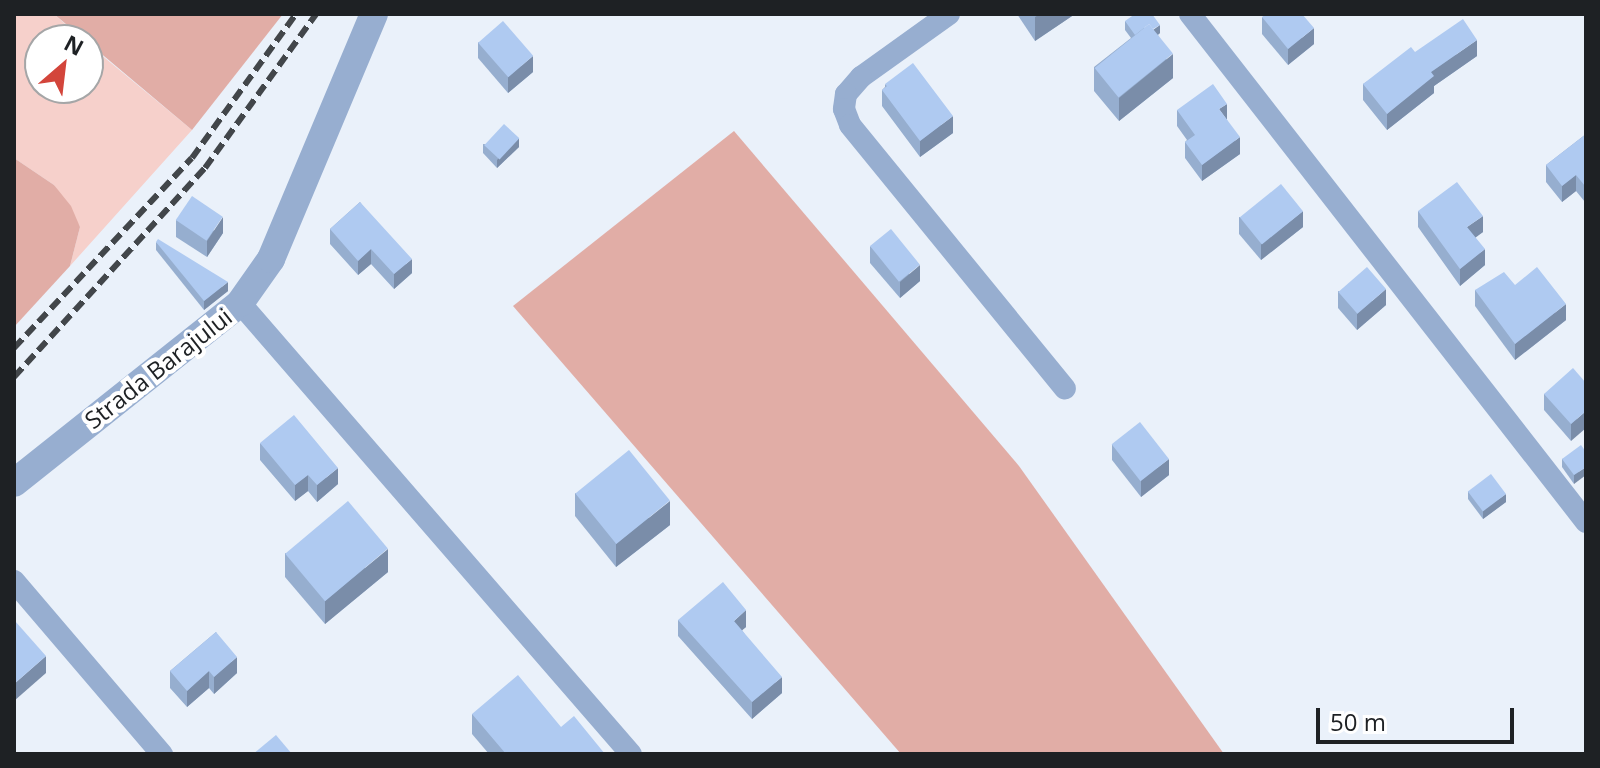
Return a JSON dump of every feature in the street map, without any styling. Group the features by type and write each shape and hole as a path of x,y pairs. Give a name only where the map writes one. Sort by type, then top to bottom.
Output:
{"street":[{"name":"Strada Barajului","path":"14,483 240,303 271,259 374,14"},
{"path":"949,14 861,77 846,94 844,109 850,125 1065,389"},
{"path":"1190,14 1586,522"},
{"path":"240,303 631,754"},
{"path":"14,581 162,754"}],"shaded area":[{"path":"14,14 54,14 65,24 24,24 24,104 104,104 104,57 192,130 70,266 80,227 54,185 14,158"},
{"path":"54,14 283,14 192,130 104,56 104,24 66,24"},
{"path":"734,131 1019,466 1224,754 901,754 513,306"},
{"path":"14,158 54,185 71,206 80,227 70,266 14,327"}],"building":[{"path":"1135,14 1152,14 1160,25 1153,29 1149,24 1135,35 1125,21"},
{"path":"1266,14 1302,14 1314,28 1288,49 1262,17"},
{"path":"1463,19 1477,40 1431,72 1434,76 1387,114 1363,84 1411,47 1415,52"},
{"path":"503,21 533,56 508,77 478,43"},
{"path":"1149,24 1173,54 1119,98 1095,68"},
{"path":"913,63 953,116 920,141 882,90 887,86 885,84"},
{"path":"1213,84 1227,104 1219,109 1240,137 1202,165 1185,142 1195,135 1177,110"},
{"path":"504,124 519,138 500,160 484,145"},
{"path":"1586,134 1586,185 1576,175 1562,186 1546,165"},
{"path":"1457,182 1483,216 1467,227 1485,249 1460,269 1418,211"},
{"path":"1281,184 1303,211 1262,245 1240,217"},
{"path":"192,196 223,217 206,241 176,220"},
{"path":"360,202 412,259 394,274 371,249 358,261 330,229"},
{"path":"891,229 920,265 899,282 870,246"},
{"path":"158,239 228,282 204,301 156,242"},
{"path":"1367,267 1386,289 1357,314 1338,292"},
{"path":"1537,267 1566,304 1515,344 1475,290 1504,272 1515,285"},
{"path":"1573,368 1586,383 1586,411 1571,424 1544,394"},
{"path":"294,415 338,468 317,485 308,475 295,485 260,443"},
{"path":"1140,422 1169,459 1141,481 1112,444"},
{"path":"1581,445 1586,452 1586,467 1574,475 1562,459"},
{"path":"629,450 670,501 616,544 575,493"},
{"path":"1491,474 1506,494 1483,511 1468,491"},
{"path":"348,501 388,548 325,601 285,554"},
{"path":"723,582 746,610 734,621 782,677 752,702 678,620"},
{"path":"14,623 46,656 14,684"},
{"path":"216,632 237,657 214,677 209,671 187,691 170,671"},
{"path":"518,675 561,727 574,716 605,754 506,754 472,714"},
{"path":"276,735 292,754 253,754"}],"railway":[{"path":"14,348 192,158 296,14"},
{"path":"14,377 205,168 316,14"}]}
